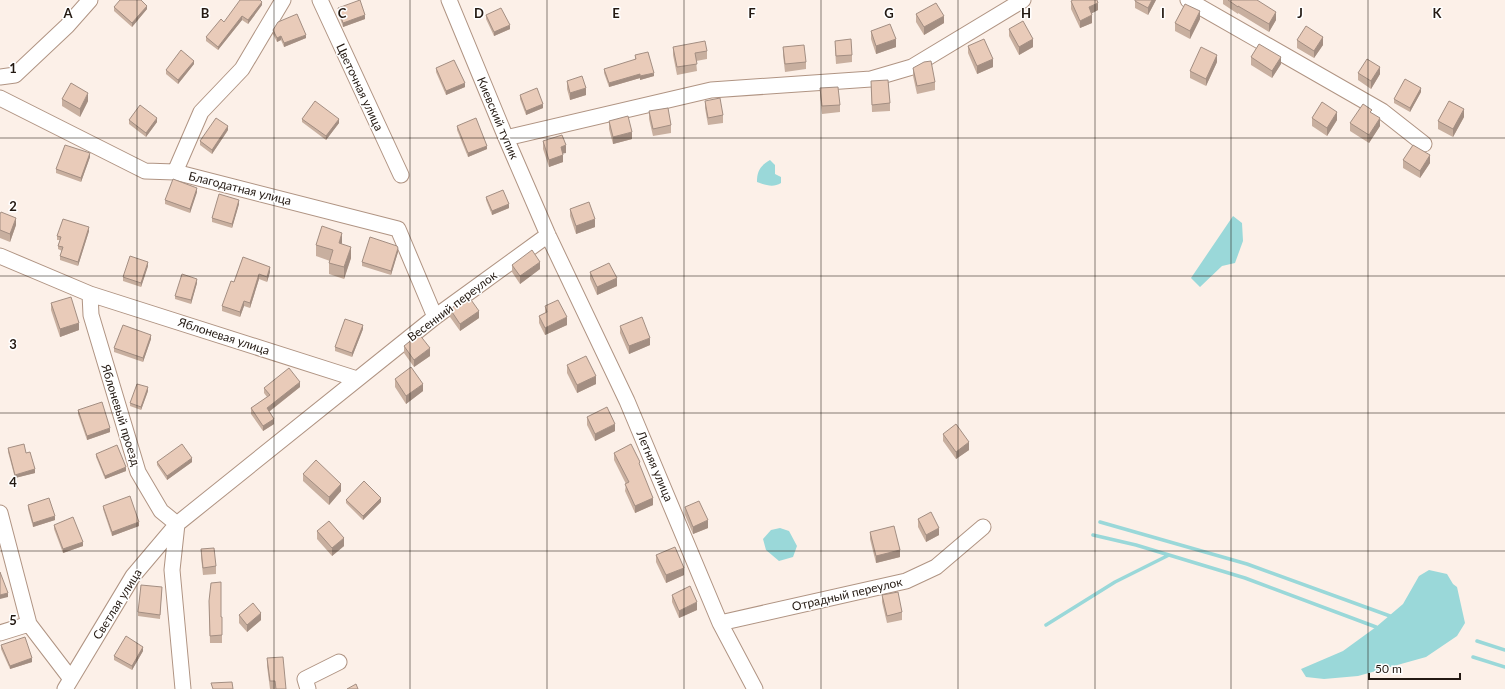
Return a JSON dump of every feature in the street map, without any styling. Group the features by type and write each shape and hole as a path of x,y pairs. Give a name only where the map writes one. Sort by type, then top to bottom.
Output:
{"street":[{"path":"0,77 15,75 67,26 90,0"},
{"path":"175,172 201,112 242,69 282,0"},
{"name":"Цветочная улица","path":"320,0 401,175"},
{"name":"Киевский тупик","path":"449,0 506,138 550,239"},
{"path":"506,138 711,90 871,79 912,67 1023,0"},
{"path":"1188,0 1382,111 1424,144"},
{"name":"Благодатная улица","path":"0,98 145,171 175,172 398,228 435,317"},
{"name":"Весенний переулок","path":"177,524 435,317 550,239"},
{"name":"Летняя улица","path":"550,239 628,401 720,623 756,689"},
{"name":"Яблоневая улица","path":"0,256 90,294 357,379"},
{"name":"Яблоневый проезд","path":"90,294 90,315 138,472 161,511 177,524"},
{"path":"0,513 29,624 68,684"},
{"path":"177,524 172,570 183,689"},
{"name":"Светлая улица","path":"68,684 133,576 177,524"},
{"name":"Отрадный переулок","path":"720,623 906,581 936,567 983,528"},
{"path":"0,633 29,624"},
{"path":"308,689 305,679 339,662"}],"water":[{"path":"770,160 775,165 775,174 781,177 781,183 778,185 772,186 757,182 760,169"},
{"path":"1233,216 1242,223 1243,241 1235,263 1222,266 1200,287 1191,278"},
{"path":"780,528 789,531 797,546 793,557 779,561 766,550 763,539 771,530"},
{"path":"1429,570 1447,574 1453,584 1457,587 1465,623 1457,636 1426,657 1358,676 1324,679 1306,677 1301,669 1343,651 1376,627 1403,604 1419,576"}],"building":[{"path":"120,0 141,0 147,6 132,23 114,7"},
{"path":"240,0 260,0 262,2 248,20 242,16 218,47 206,37 221,19 224,22"},
{"path":"360,0 365,15 343,23 338,8"},
{"path":"1097,0 1098,3 1089,7 1092,15 1080,21 1071,1"},
{"path":"1135,0 1152,0 1148,8"},
{"path":"1228,0 1257,0 1276,12 1269,24"},
{"path":"936,3 944,16 924,27 916,14"},
{"path":"1185,4 1200,11 1190,31 1175,23"},
{"path":"501,8 510,25 494,32 486,15"},
{"path":"297,14 306,35 284,43 281,36 277,38 273,30 278,22"},
{"path":"1023,21 1033,39 1019,47 1009,29"},
{"path":"890,24 896,39 876,46 871,31"},
{"path":"1306,26 1323,37 1314,51 1297,40"},
{"path":"851,39 852,55 836,56 835,41"},
{"path":"984,39 993,59 977,66 968,46"},
{"path":"705,41 707,51 695,53 697,64 677,67 673,47"},
{"path":"1259,44 1281,57 1272,71 1251,57"},
{"path":"804,45 806,62 785,64 783,47"},
{"path":"1201,47 1217,55 1206,79 1190,71"},
{"path":"181,50 194,61 178,80 166,70"},
{"path":"648,52 654,73 640,76 640,74 609,83 604,69 636,59 635,55"},
{"path":"1367,59 1380,67 1371,81 1358,73"},
{"path":"454,60 465,83 446,91 436,68"},
{"path":"931,61 935,82 917,86 913,68 924,62"},
{"path":"582,76 586,88 570,93 567,81"},
{"path":"1405,79 1421,88 1410,108 1394,99"},
{"path":"888,80 890,103 872,105 871,81"},
{"path":"71,83 88,93 80,109 62,99"},
{"path":"838,87 840,105 822,106 820,88"},
{"path":"537,88 543,104 526,111 520,95"},
{"path":"720,98 723,115 708,118 705,101"},
{"path":"315,101 339,119 326,136 302,119"},
{"path":"1449,101 1464,109 1453,129 1438,121"},
{"path":"1322,102 1337,112 1327,128 1312,118"},
{"path":"1363,104 1372,110 1370,112 1380,118 1369,135 1350,123"},
{"path":"140,105 157,118 146,133 129,120"},
{"path":"668,108 671,125 653,129 649,111"},
{"path":"628,116 632,132 613,137 609,121"},
{"path":"216,118 228,126 212,150 200,141"},
{"path":"476,118 487,146 468,153 457,126"},
{"path":"562,135 566,145 561,147 563,155 549,160 543,141"},
{"path":"65,145 90,153 81,178 56,169"},
{"path":"1413,145 1430,155 1420,171 1403,160"},
{"path":"173,179 197,188 190,209 165,200"},
{"path":"503,190 509,204 492,211 486,197"},
{"path":"219,194 239,200 232,224 212,218"},
{"path":"589,202 595,219 576,226 570,209"},
{"path":"1,212 16,218 10,234 0,230"},
{"path":"63,219 89,227 78,262 60,256 63,247 58,246 61,237 57,236"},
{"path":"322,226 342,233 339,243 351,247 344,267 329,263 333,250 316,245"},
{"path":"370,237 397,246 398,248 391,271 362,262"},
{"path":"532,250 540,262 520,276 512,265"},
{"path":"130,256 148,262 141,283 123,277"},
{"path":"243,257 270,267 267,277 259,274 250,303 244,301 240,312 222,306 231,281 234,282"},
{"path":"609,263 617,278 597,287 590,272"},
{"path":"182,274 197,279 191,300 175,296"},
{"path":"71,297 79,323 60,329 51,303"},
{"path":"469,297 479,311 460,324 450,309"},
{"path":"558,300 567,317 545,328 539,316 547,312 545,306"},
{"path":"642,317 650,338 629,346 620,326"},
{"path":"345,319 363,325 352,353 335,347"},
{"path":"123,325 151,335 143,358 114,348"},
{"path":"419,334 430,348 414,360 404,346"},
{"path":"586,356 596,376 577,385 567,365"},
{"path":"411,367 423,384 406,396 395,379"},
{"path":"289,368 300,382 267,408 274,419 263,426 251,408 270,395 264,388"},
{"path":"137,384 148,387 141,407 130,403"},
{"path":"102,402 110,428 87,436 78,410"},
{"path":"607,407 615,424 595,434 587,417"},
{"path":"956,424 969,442 956,452 943,434"},
{"path":"24,444 26,453 30,452 35,469 15,475 8,448"},
{"path":"182,444 192,458 167,476 157,462"},
{"path":"631,444 640,462 639,463 653,498 635,506 625,484 629,482 614,453"},
{"path":"117,445 126,467 105,476 96,454"},
{"path":"316,460 341,484 329,497 303,474"},
{"path":"364,481 381,498 363,516 346,500"},
{"path":"130,496 139,522 112,532 103,506"},
{"path":"49,498 55,516 33,523 28,505"},
{"path":"699,501 708,520 693,527 685,507"},
{"path":"931,512 939,528 926,535 918,519"},
{"path":"73,517 83,542 63,549 54,525"},
{"path":"329,521 344,538 332,548 317,531"},
{"path":"894,526 900,550 876,556 870,532"},
{"path":"675,547 684,568 666,575 656,555"},
{"path":"214,548 216,566 203,568 201,549"},
{"path":"0,572 8,593 0,595"},
{"path":"221,582 222,635 210,636 209,601 211,583"},
{"path":"141,585 162,587 160,615 138,612"},
{"path":"690,586 697,602 679,611 672,595"},
{"path":"898,592 902,612 887,616 882,595"},
{"path":"253,603 261,613 247,625 239,615"},
{"path":"126,636 143,647 132,666 114,656"},
{"path":"25,637 32,658 10,666 1,645"},
{"path":"283,657 286,689 276,689 275,681 270,681 267,658"},
{"path":"232,682 233,689 213,689 211,683"},
{"path":"356,684 358,689 347,689"}],"waterway":[{"path":"1100,522 1247,564 1390,616"},
{"path":"1093,535 1136,545 1245,578 1376,627"},
{"path":"1046,625 1115,582 1169,555"},
{"path":"1477,641 1505,650"},
{"path":"1473,657 1505,667"}]}
